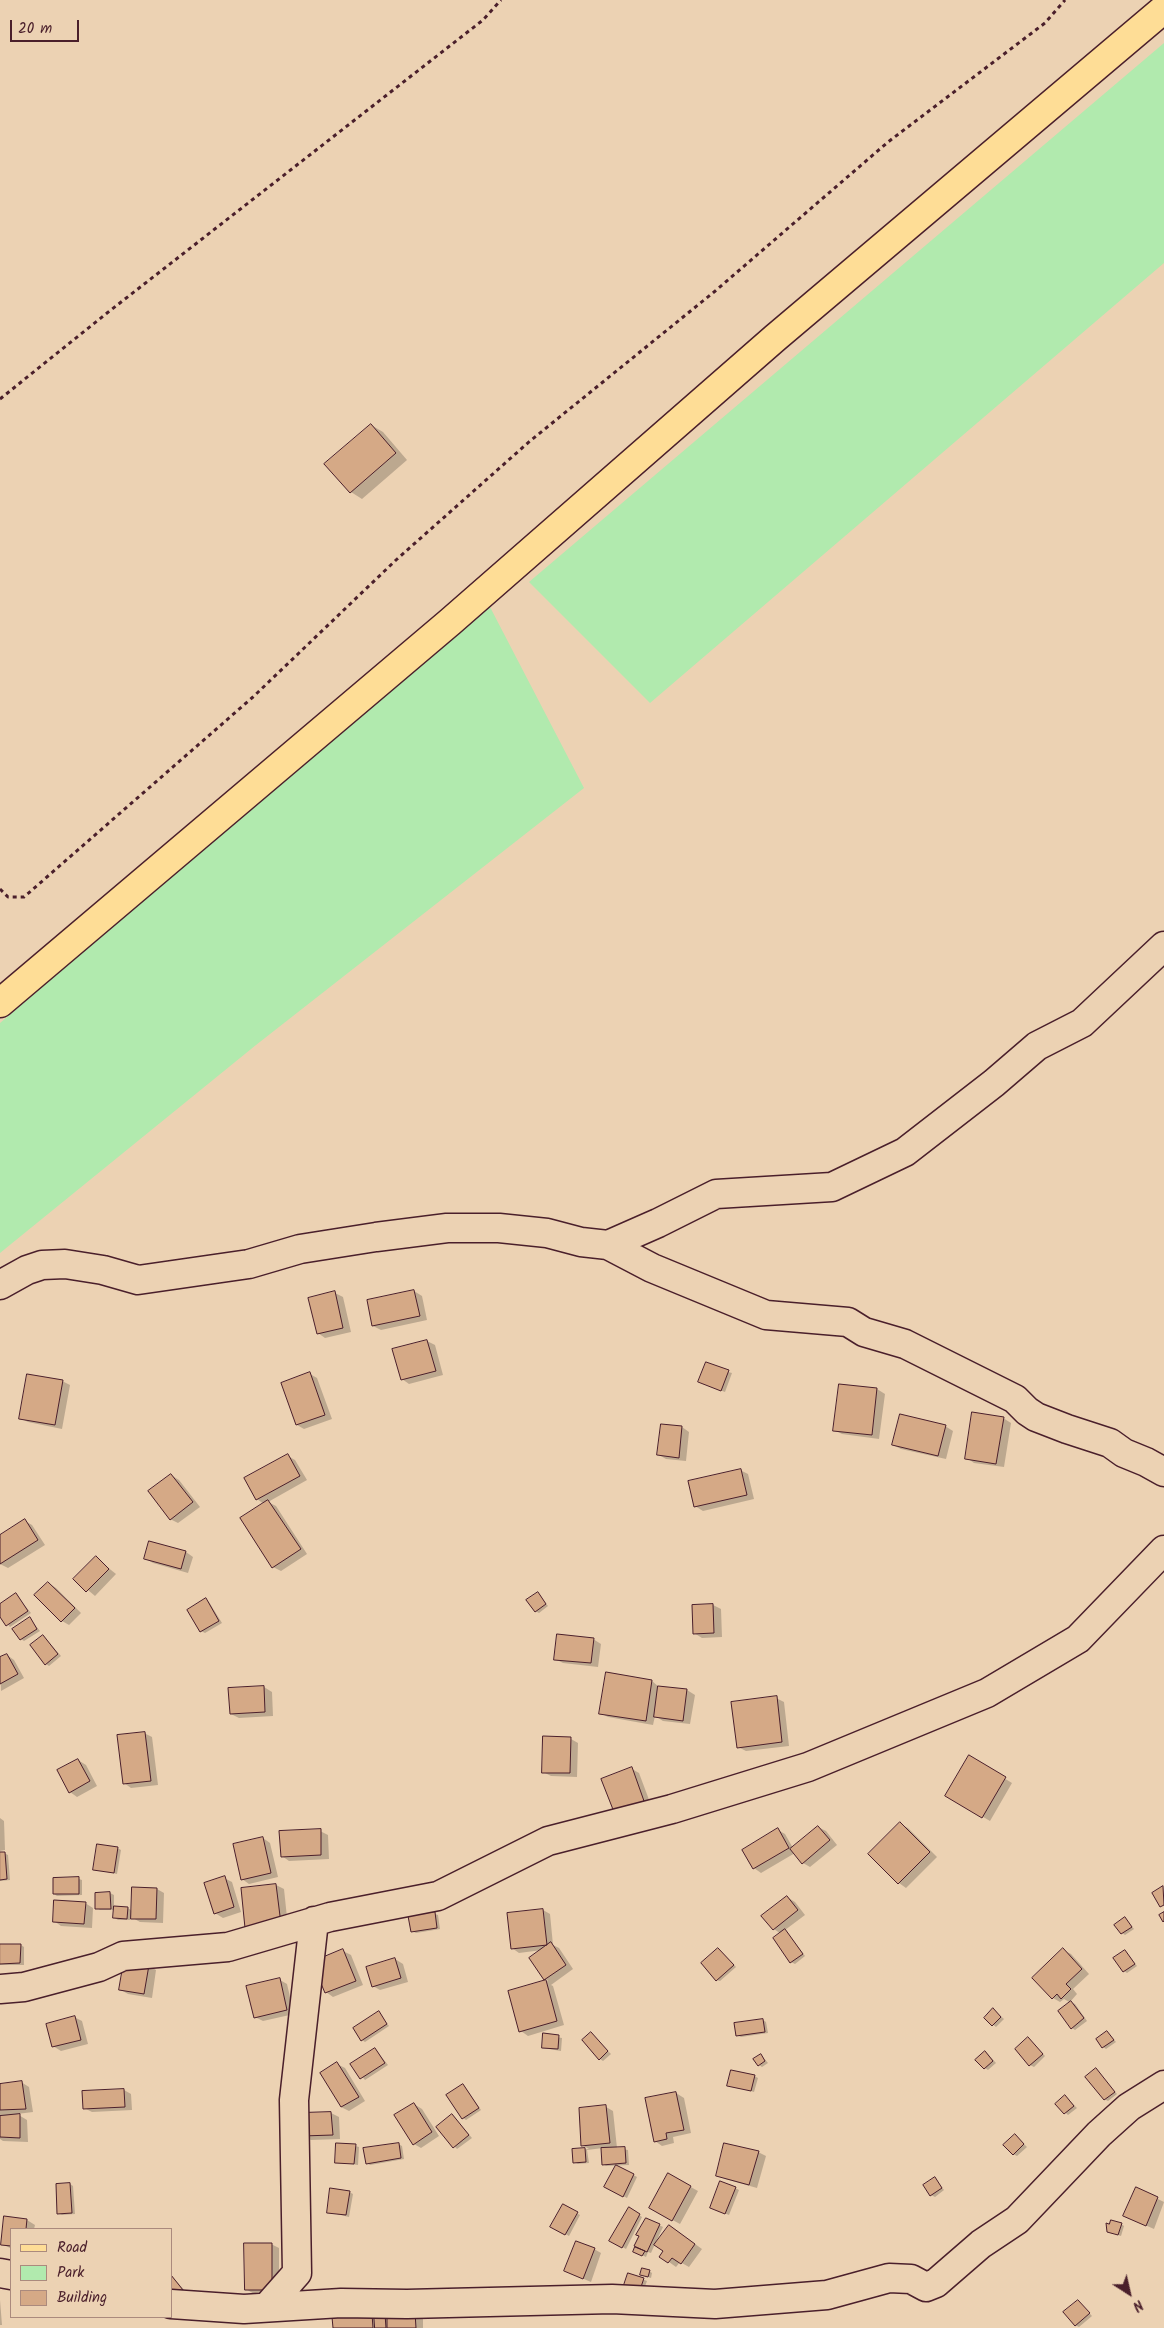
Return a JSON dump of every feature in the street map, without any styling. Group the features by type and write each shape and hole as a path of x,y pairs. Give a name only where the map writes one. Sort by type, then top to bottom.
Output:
{"main road":[{"path":"0,1003 450,622 775,338 1164,9"}],"street":[{"path":"608,1245 716,1194 832,1187 897,1156 924,1138 964,1104 994,1083 1037,1046 1082,1023 1164,946"},
{"path":"0,1285 26,1270 42,1265 65,1264 103,1270 138,1280 249,1264 300,1249 447,1228 499,1228 547,1233 581,1242 608,1245 652,1268 766,1315 848,1322 864,1332 905,1344 1016,1399 1026,1411 1036,1417 1067,1430 1110,1443 1124,1453 1164,1472"},
{"path":"0,1989 24,1987 99,1967 124,1956 228,1947 314,1921 438,1896 548,1841 672,1809 808,1767 987,1692 1078,1639 1164,1550"},
{"path":"267,2307 297,2273 294,2100 314,1921"},
{"path":"172,2304 244,2309 341,2303 427,2304 612,2299 715,2304 826,2295 890,2278 911,2279 926,2286 936,2283 981,2244 1017,2220 1099,2134 1129,2107 1164,2085"}],"path":[{"path":"0,399 107,313 483,20 501,0"},
{"path":"0,889 8,897 24,897 254,697 396,560 530,441 736,273 888,142 1045,23 1065,0"}],"green space":[{"path":"1164,43 1164,263 650,703 529,582"},
{"path":"490,607 584,788 256,1045 0,1253 0,1023"}],"building":[{"path":"371,424 396,453 350,493 324,464"},
{"path":"414,1290 420,1316 372,1326 367,1300"},
{"path":"335,1291 343,1328 317,1334 308,1298"},
{"path":"427,1340 436,1371 401,1380 392,1349"},
{"path":"706,1362 729,1370 721,1391 698,1382"},
{"path":"310,1372 325,1415 296,1425 281,1383"},
{"path":"27,1374 63,1380 55,1425 19,1419"},
{"path":"839,1384 877,1388 872,1435 833,1431"},
{"path":"972,1412 1004,1417 996,1464 965,1459"},
{"path":"900,1414 946,1425 938,1456 892,1445"},
{"path":"661,1424 682,1426 679,1458 657,1455"},
{"path":"288,1454 300,1476 256,1500 244,1478"},
{"path":"741,1469 747,1495 694,1507 688,1481"},
{"path":"171,1474 193,1502 170,1520 148,1491"},
{"path":"268,1500 301,1549 272,1568 240,1518"},
{"path":"25,1519 38,1540 0,1564 0,1535"},
{"path":"149,1541 186,1551 181,1569 144,1559"},
{"path":"96,1556 109,1569 86,1592 73,1579"},
{"path":"48,1582 75,1608 61,1622 34,1595"},
{"path":"538,1592 546,1604 535,1612 526,1600"},
{"path":"16,1593 28,1611 6,1626 0,1617 0,1604"},
{"path":"206,1598 219,1621 200,1632 187,1610"},
{"path":"713,1604 714,1633 693,1634 692,1605"},
{"path":"30,1617 37,1629 20,1640 12,1629"},
{"path":"557,1634 594,1638 591,1663 554,1660"},
{"path":"43,1635 58,1654 45,1665 30,1645"},
{"path":"7,1654 18,1674 0,1684 0,1657"},
{"path":"606,1672 652,1680 646,1721 599,1714"},
{"path":"264,1686 265,1712 230,1714 228,1688"},
{"path":"658,1686 687,1689 683,1721 654,1717"},
{"path":"777,1696 782,1742 737,1748 731,1702"},
{"path":"145,1732 151,1781 123,1784 117,1735"},
{"path":"543,1736 571,1737 570,1773 542,1773"},
{"path":"969,1755 1006,1777 982,1818 945,1796"},
{"path":"78,1759 90,1781 69,1793 57,1770"},
{"path":"632,1767 644,1801 614,1812 601,1779"},
{"path":"900,1822 930,1852 898,1884 868,1854"},
{"path":"818,1826 830,1840 802,1864 790,1849"},
{"path":"778,1828 789,1848 753,1869 742,1850"},
{"path":"321,1829 321,1855 281,1857 279,1831"},
{"path":"263,1837 271,1873 241,1880 233,1844"},
{"path":"97,1844 118,1847 114,1873 93,1870"},
{"path":"0,1852 5,1852 7,1879 0,1880"},
{"path":"225,1876 234,1907 214,1914 204,1883"},
{"path":"79,1877 79,1894 53,1894 53,1878"},
{"path":"276,1884 281,1924 245,1928 241,1888"},
{"path":"1163,1886 1164,1905 1160,1907 1152,1893"},
{"path":"132,1887 157,1888 156,1919 131,1919"},
{"path":"110,1892 111,1909 95,1909 95,1893"},
{"path":"787,1896 798,1910 773,1930 761,1916"},
{"path":"54,1900 86,1902 84,1924 53,1922"},
{"path":"114,1906 128,1907 127,1919 113,1918"},
{"path":"543,1909 547,1945 511,1949 507,1913"},
{"path":"435,1912 437,1928 411,1932 408,1916"},
{"path":"1164,1912 1164,1921 1163,1922 1159,1915"},
{"path":"1125,1917 1132,1927 1121,1934 1114,1925"},
{"path":"785,1929 803,1954 790,1963 773,1938"},
{"path":"551,1942 566,1965 544,1980 529,1958"},
{"path":"0,1944 21,1944 20,1963 0,1964"},
{"path":"718,1948 734,1965 716,1981 701,1963"},
{"path":"1063,1948 1082,1969 1066,1984 1071,1989 1061,1999 1057,1994 1052,1999 1032,1978"},
{"path":"343,1949 356,1981 325,1993 312,1962"},
{"path":"1125,1950 1135,1964 1123,1972 1113,1958"},
{"path":"395,1958 401,1978 372,1987 366,1967"},
{"path":"124,1961 149,1965 144,1994 119,1990"},
{"path":"280,1978 287,2010 254,2018 246,1986"},
{"path":"546,1980 557,2021 519,2032 508,1991"},
{"path":"1071,2001 1084,2018 1071,2029 1058,2011"},
{"path":"993,2008 1001,2017 992,2026 984,2018"},
{"path":"379,2011 387,2024 361,2041 353,2028"},
{"path":"75,2016 81,2040 52,2047 46,2024"},
{"path":"763,2019 765,2032 736,2036 734,2023"},
{"path":"1107,2031 1114,2040 1102,2048 1096,2039"},
{"path":"591,2032 608,2051 599,2060 582,2040"},
{"path":"543,2033 559,2035 558,2049 542,2048"},
{"path":"1028,2037 1043,2054 1029,2066 1015,2049"},
{"path":"375,2048 385,2063 360,2079 350,2064"},
{"path":"985,2051 993,2061 984,2069 975,2060"},
{"path":"761,2054 765,2061 758,2066 753,2059"},
{"path":"337,2062 359,2097 341,2107 320,2073"},
{"path":"1096,2068 1115,2092 1104,2100 1085,2077"},
{"path":"731,2070 755,2075 751,2091 727,2086"},
{"path":"22,2081 26,2109 0,2110 0,2084"},
{"path":"463,2084 479,2108 462,2119 446,2095"},
{"path":"124,2089 125,2107 83,2109 82,2091"},
{"path":"676,2092 684,2130 666,2133 667,2139 654,2142 645,2098"},
{"path":"1065,2095 1074,2106 1064,2114 1055,2104"},
{"path":"414,2103 432,2132 413,2145 394,2115"},
{"path":"606,2105 610,2143 581,2146 579,2108"},
{"path":"331,2112 333,2135 302,2136 301,2113"},
{"path":"20,2114 20,2138 0,2137 0,2116"},
{"path":"452,2114 469,2135 453,2148 436,2127"},
{"path":"1015,2134 1024,2144 1013,2155 1003,2145"},
{"path":"336,2143 356,2144 354,2164 335,2163"},
{"path":"399,2143 401,2158 366,2164 363,2148"},
{"path":"724,2143 759,2151 749,2185 716,2176"},
{"path":"625,2147 626,2163 602,2165 601,2148"},
{"path":"585,2148 586,2162 573,2163 572,2149"},
{"path":"616,2165 634,2174 623,2197 604,2187"},
{"path":"668,2173 691,2186 672,2221 649,2208"},
{"path":"935,2177 942,2188 930,2196 923,2185"},
{"path":"720,2181 736,2187 725,2214 710,2208"},
{"path":"70,2183 72,2213 57,2214 56,2184"},
{"path":"1136,2187 1158,2197 1146,2226 1123,2216"},
{"path":"330,2188 350,2191 346,2215 327,2213"},
{"path":"563,2204 578,2212 565,2235 550,2227"},
{"path":"629,2207 640,2214 622,2248 609,2241"},
{"path":"4,2216 27,2219 26,2228 10,2228 10,2246 1,2245"},
{"path":"646,2218 660,2224 647,2252 634,2246 639,2236 636,2235"},
{"path":"1111,2220 1122,2223 1118,2235 1107,2232 1106,2223 1109,2224"},
{"path":"669,2225 695,2244 681,2264 672,2258 668,2263 659,2257 663,2251 654,2245"},
{"path":"576,2241 595,2248 583,2279 564,2271"},
{"path":"244,2243 272,2243 272,2290 245,2290"},
{"path":"635,2247 645,2251 642,2256 633,2252"},
{"path":"642,2268 650,2270 648,2277 640,2275"},
{"path":"628,2273 644,2278 639,2293 623,2288"},
{"path":"172,2276 183,2290 172,2298"},
{"path":"1078,2300 1090,2313 1075,2326 1063,2312"},
{"path":"415,2312 416,2328 387,2328 387,2313"},
{"path":"372,2314 373,2328 333,2328 332,2317"},
{"path":"374,2314 385,2314 386,2328 375,2328"}]}
